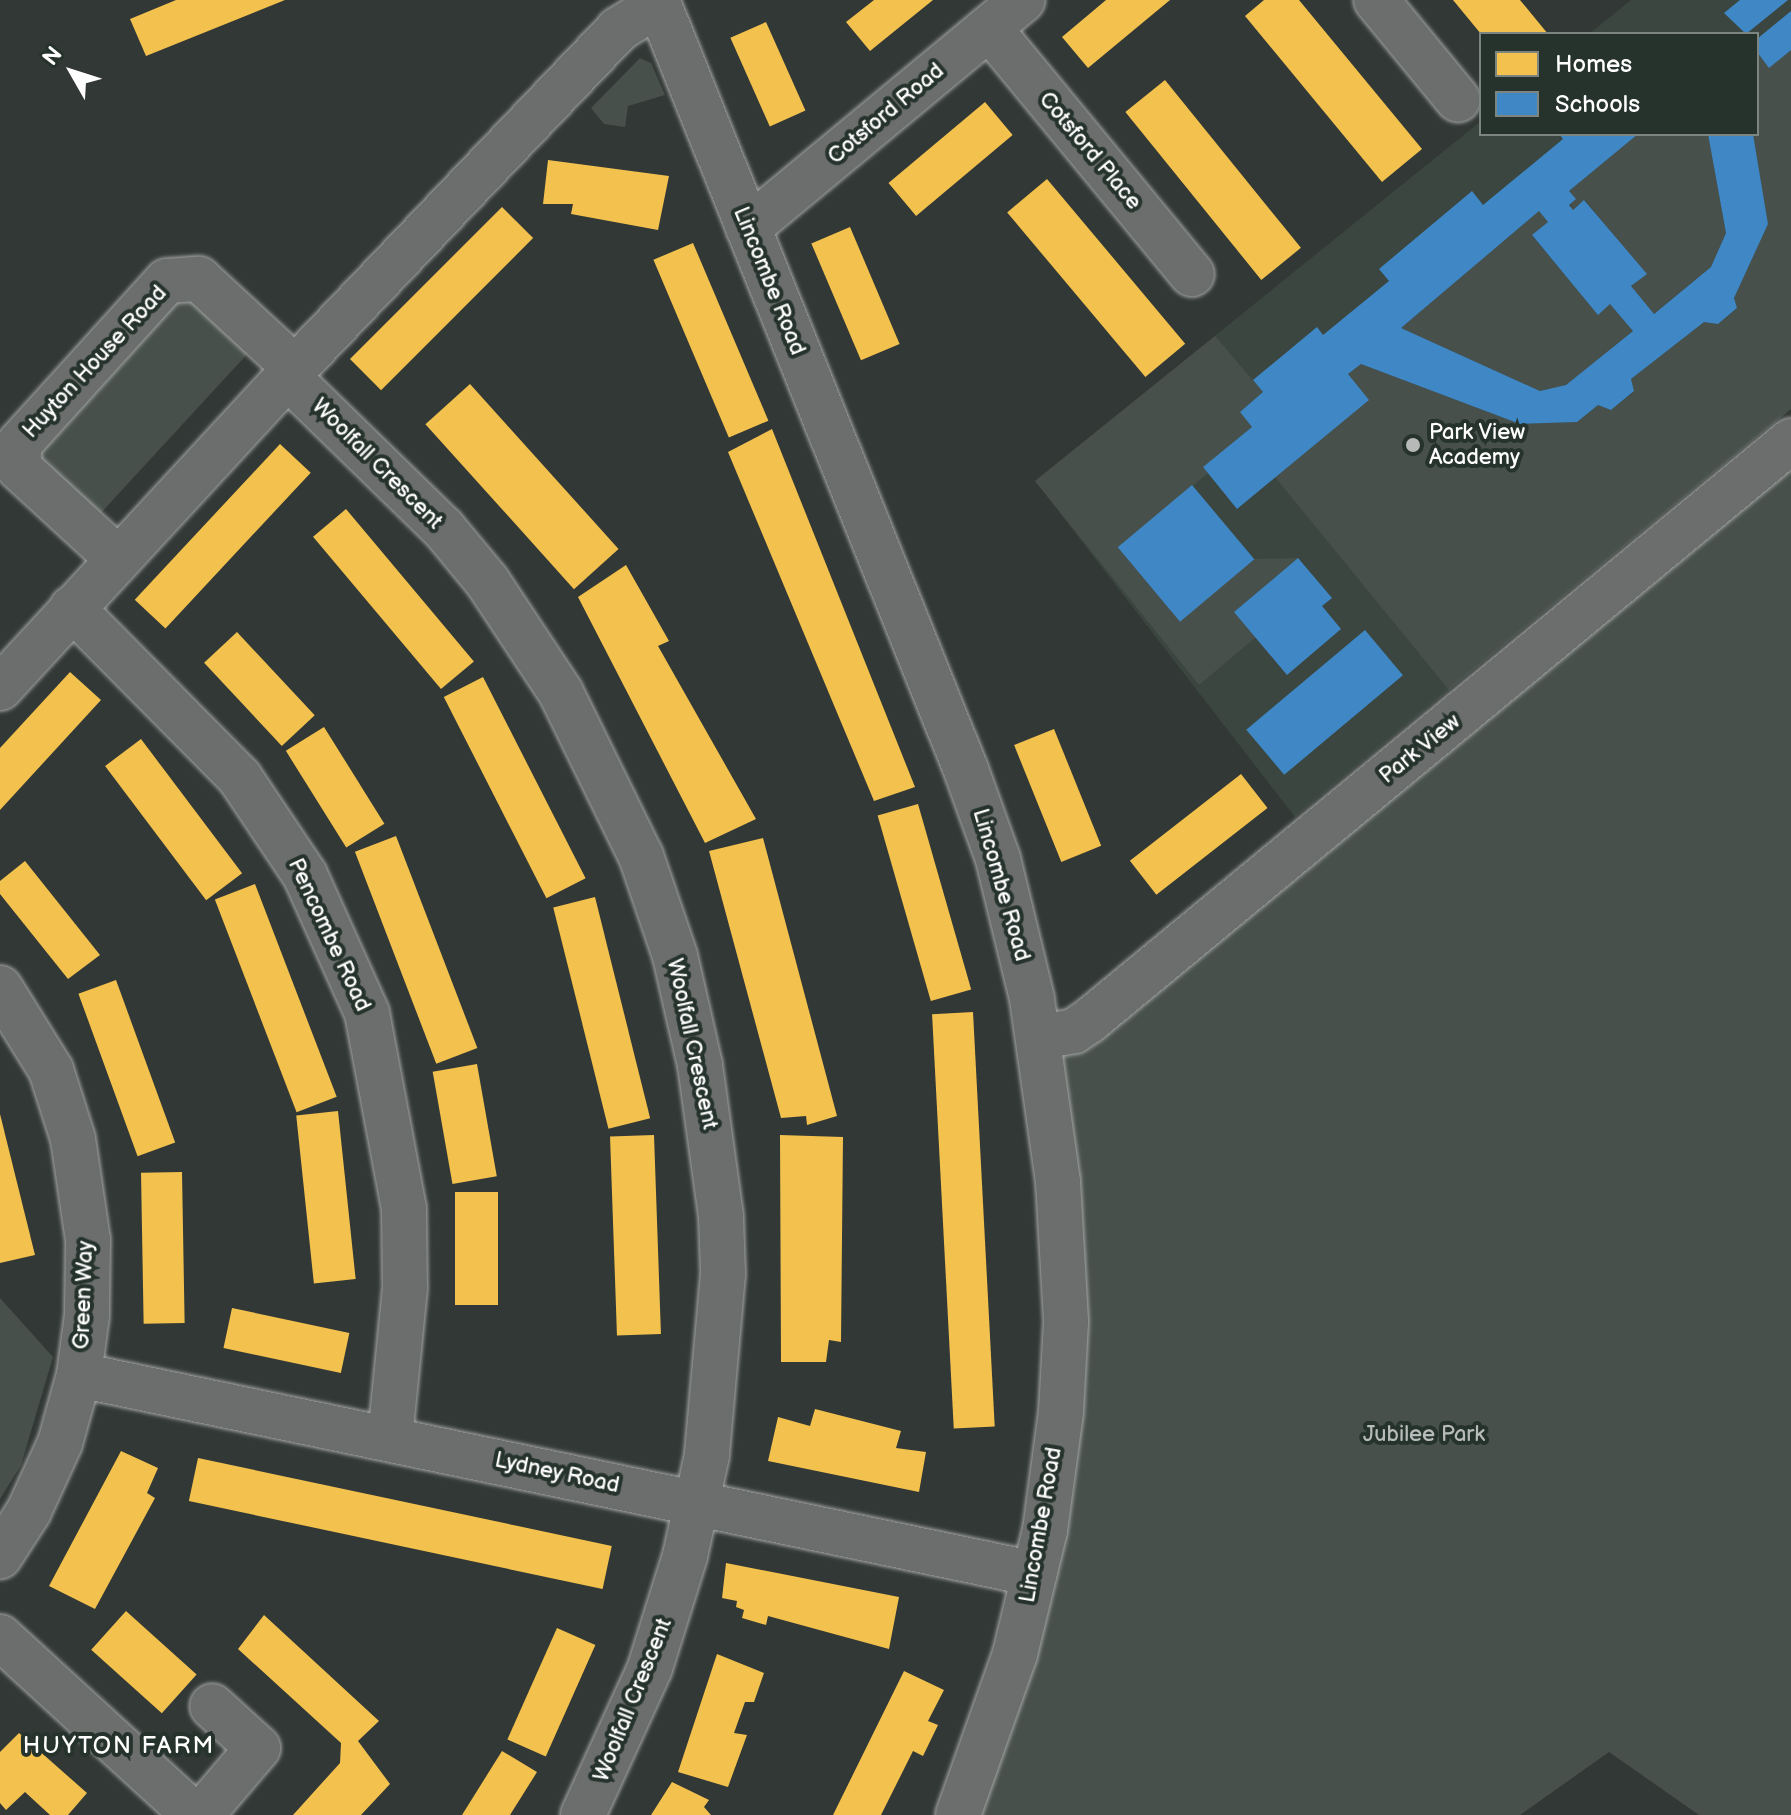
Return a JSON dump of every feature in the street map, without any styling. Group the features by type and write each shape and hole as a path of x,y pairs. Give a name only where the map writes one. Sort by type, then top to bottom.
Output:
{"street":[{"name":"Cotsford Road","path":"748,228 1023,0"},
{"path":"1376,0 1458,100"},
{"path":"0,688 291,372 619,29 658,2"},
{"name":"Lincombe Road","path":"658,2 966,770 1008,898 1038,1037 1058,1182 1066,1322 1061,1412 1035,1574 1010,1669 958,1815"},
{"name":"Cotsford Place","path":"989,28 1192,274"},
{"name":"Huyton House Road","path":"118,559 19,468 19,444 167,281 199,279 291,372"},
{"name":"Woolfall Crescent","path":"291,372 392,473 487,581 590,743 641,856 688,1009 709,1114 721,1216 719,1353 697,1502 650,1668 583,1815"},
{"name":"Park View","path":"1038,1037 1074,1031 1089,1021 1791,441"},
{"name":"Pencombe Road","path":"72,608 240,778 305,875 367,1013 393,1128 404,1209 405,1288 390,1438"},
{"name":"Green Way","path":"0,988 51,1070 73,1139 88,1240 87,1315 79,1375 60,1443 29,1511 0,1556"},
{"name":"Lydney Road","path":"79,1375 1035,1574"},
{"path":"0,1637 194,1815"},
{"path":"201,1815 258,1748 212,1706"}],"shaded area":[{"name":"Park View Academy","path":"1631,0 1791,0 1791,409 1295,817 1035,481 1479,123 1479,136 1759,136 1759,32 1591,32"}],"green space":[{"path":"1791,50 1791,409 1449,690 1275,477 1368,400 1348,374 1361,364 1520,424 1577,422 1598,405 1611,410 1634,392 1631,379 1704,322 1718,324 1737,309 1734,298 1768,224 1753,136 1759,136 1759,55 1769,67"},
{"path":"640,58 651,63 665,95 628,106 625,127 604,124 591,108"},
{"path":"1636,136 1708,136 1726,233 1711,267 1566,385 1540,391 1401,328 1539,211 1548,222 1532,236 1598,314 1646,274 1585,200 1572,210 1569,191"},
{"path":"195,297 251,350 99,515 41,460 43,450 169,299"},
{"path":"1215,336 1263,392 1240,412 1252,427 1203,467 1208,473 1118,548 1179,620 1254,559 1298,558 1235,611 1256,637 1199,685 1035,481"},
{"name":"Jubilee Park","path":"1791,441 1791,1815 1699,1815 1609,1752 1520,1815 958,1815 1017,1676 1066,1322 1038,1037"},
{"path":"0,1298 53,1357 21,1465 0,1499"}],"building: Homes":[{"path":"176,0 285,0 146,56 130,19"},
{"path":"874,0 933,0 870,51 846,22"},
{"path":"1106,0 1170,0 1088,68 1062,37"},
{"path":"1264,0 1299,0 1422,149 1382,182 1245,16"},
{"path":"1453,0 1520,0 1546,32 1479,32"},
{"path":"766,22 805,111 770,126 730,38"},
{"path":"1165,80 1301,248 1261,280 1125,112"},
{"path":"985,102 1013,135 916,216 888,183"},
{"path":"548,160 669,176 658,230 571,214 573,204 543,204"},
{"path":"1047,179 1185,344 1145,377 1007,212"},
{"path":"502,207 533,238 381,390 350,359"},
{"path":"850,227 900,344 861,360 811,243"},
{"path":"693,243 768,421 729,437 653,260"},
{"path":"470,384 619,549 574,589 425,424"},
{"path":"772,429 915,787 874,801 728,452"},
{"path":"280,444 311,473 165,628 135,600"},
{"path":"346,509 474,661 441,689 313,537"},
{"path":"626,565 669,641 658,646 756,819 705,843 578,597"},
{"path":"237,632 315,715 282,746 204,663"},
{"path":"70,672 101,700 0,810 0,748"},
{"path":"483,677 586,878 546,898 444,697"},
{"path":"324,727 384,824 346,848 286,751"},
{"path":"1054,729 1101,846 1061,862 1014,745"},
{"path":"141,739 242,873 206,900 105,766"},
{"path":"1241,774 1267,808 1156,895 1130,861"},
{"path":"918,804 971,990 931,1001 878,816"},
{"path":"396,836 477,1048 436,1064 355,852"},
{"path":"763,838 837,1116 807,1125 806,1116 781,1118 709,851"},
{"path":"25,861 100,955 68,979 0,894 0,881"},
{"path":"255,884 337,1097 297,1112 215,899"},
{"path":"595,897 650,1118 608,1129 553,907"},
{"path":"116,980 175,1143 138,1156 78,994"},
{"path":"973,1012 995,1426 954,1429 932,1014"},
{"path":"477,1064 497,1176 452,1184 433,1072"},
{"path":"338,1111 356,1279 314,1283 296,1115"},
{"path":"0,1114 35,1255 0,1263"},
{"path":"654,1135 661,1334 617,1335 610,1137"},
{"path":"780,1135 843,1137 841,1342 829,1340 826,1362 781,1362"},
{"path":"182,1172 185,1323 144,1324 141,1173"},
{"path":"455,1192 498,1192 498,1305 455,1305"},
{"path":"232,1308 349,1333 341,1373 223,1348"},
{"path":"815,1409 901,1431 896,1448 926,1452 919,1492 768,1461 778,1417 810,1426"},
{"path":"121,1451 158,1468 147,1493 155,1498 95,1609 49,1586"},
{"path":"198,1458 612,1546 603,1589 189,1501"},
{"path":"726,1563 899,1597 889,1649 768,1616 766,1625 742,1618 744,1610 736,1607 737,1601 722,1598"},
{"path":"126,1611 197,1675 162,1713 91,1650"},
{"path":"264,1615 379,1721 358,1741 390,1784 361,1815 293,1815 340,1763 341,1743 238,1649"},
{"path":"557,1628 595,1645 546,1757 507,1739"},
{"path":"717,1654 764,1673 754,1702 745,1702 734,1733 747,1735 728,1787 678,1772"},
{"path":"904,1671 944,1690 928,1721 938,1725 923,1756 913,1751 881,1815 833,1815"},
{"path":"19,1733 87,1793 68,1815 50,1815 25,1792 6,1810 0,1803 0,1752"},
{"path":"502,1751 537,1772 510,1815 462,1815"},
{"path":"672,1782 709,1800 704,1807 711,1815 651,1815"}],"building: Schools":[{"path":"1740,0 1788,0 1748,32 1744,32 1724,13"},
{"path":"1791,11 1791,50 1769,68 1759,55 1759,37"},
{"path":"1561,136 1636,136 1569,191 1576,199 1569,205 1573,210 1584,200 1647,274 1631,286 1654,314 1711,267 1726,233 1708,136 1753,136 1768,224 1734,298 1737,308 1718,324 1704,322 1631,379 1634,391 1611,410 1598,405 1577,422 1520,424 1361,364 1348,374 1369,400 1237,509 1203,467 1252,427 1240,412 1263,392 1253,380 1317,327 1323,335 1389,281 1379,269 1472,191 1483,205 1563,139","holes":["1539,211 1548,222 1532,235 1598,315 1610,304 1633,331 1566,385 1540,391 1401,328"]},
{"path":"1192,485 1254,559 1180,622 1118,547"},
{"path":"1298,558 1332,598 1322,606 1341,629 1287,675 1234,612"},
{"path":"1365,630 1403,675 1284,775 1246,730"}],"place":[{"name":"Park View Academy","path":"1413,445"}],"district":[{"name":"HUYTON FARM","path":"119,1746"}]}
